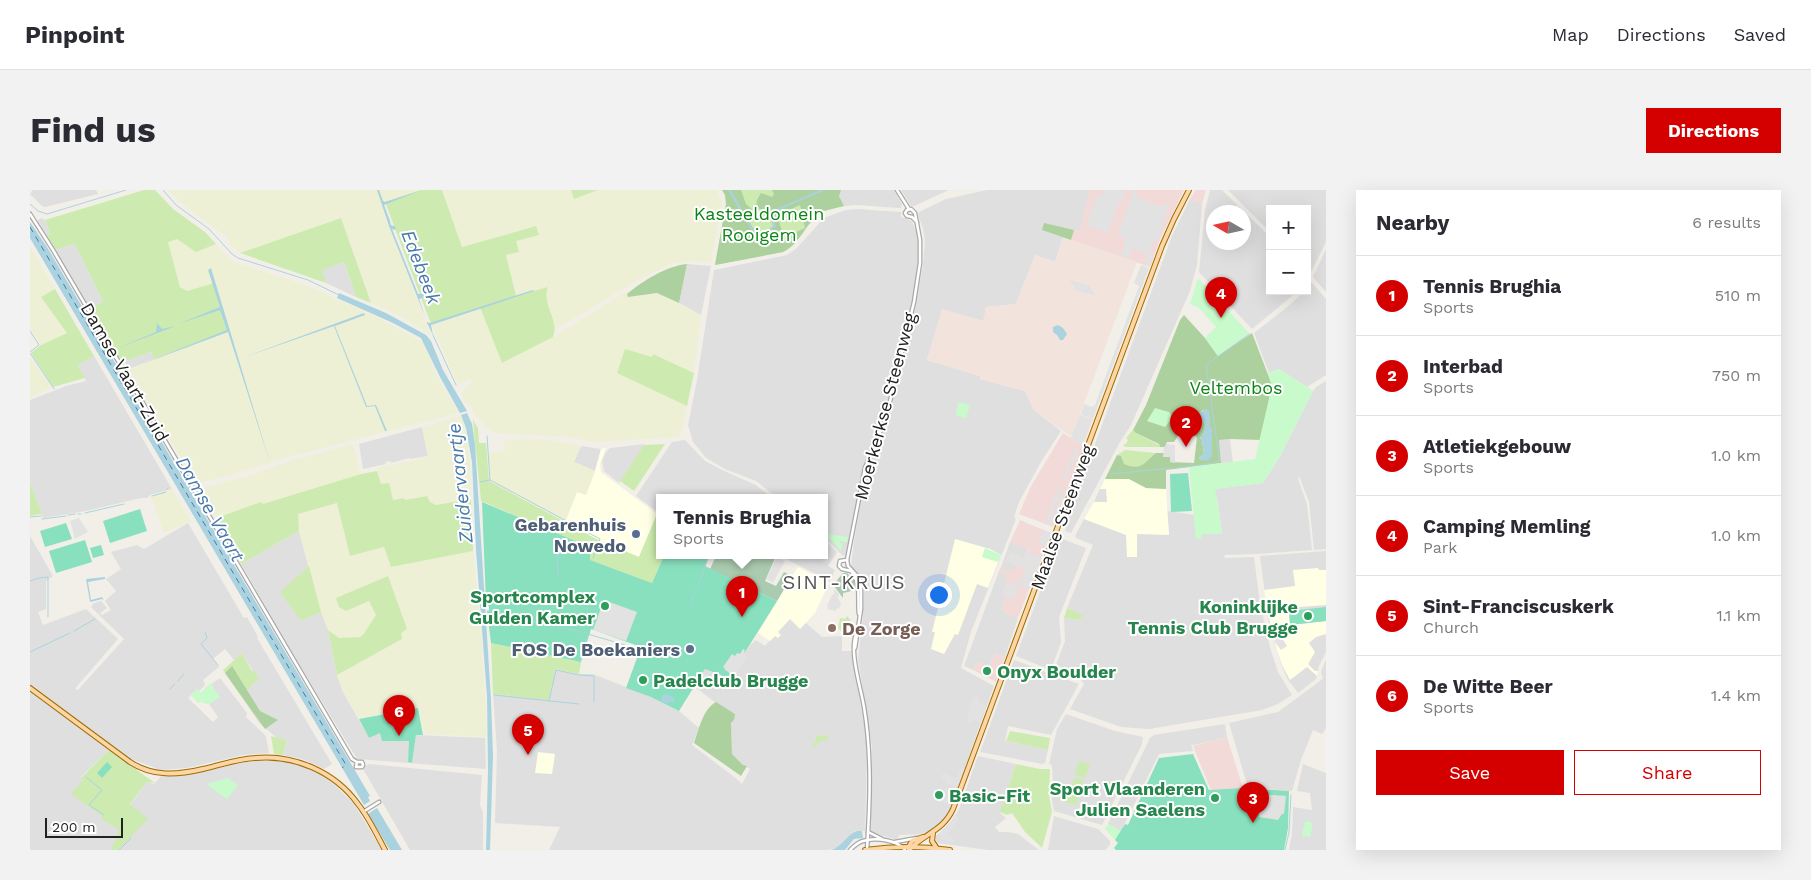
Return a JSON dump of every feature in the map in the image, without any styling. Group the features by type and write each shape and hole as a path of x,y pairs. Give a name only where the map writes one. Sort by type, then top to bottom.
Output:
{"main road":[{"name":"Maalse Steenweg","path":"907,848 912,841 933,833 948,820 953,809 1162,246 1189,190"},
{"path":"30,688 130,762 153,772 182,773 249,758 292,760 309,766 336,782 351,796 363,812 385,850"},
{"path":"933,833 932,841 938,848"},
{"name":"Maalse Steenweg","path":"907,848 925,836"},
{"path":"866,850 938,848 950,850"}],"street":[{"name":"Moerkerkse Steenweg","path":"847,567 841,568 839,564 842,560 847,560 865,468 886,418 914,302 921,256 917,222 913,216 913,210 908,209 897,190"},
{"name":"Moerkerkse Steenweg","path":"908,209 906,215 913,216"},
{"name":"Damse Vaart-Zuid","path":"30,214 352,759 357,762"},
{"path":"847,560 847,567 856,574 860,582 860,609 855,649 870,753 868,840 866,850"},
{"path":"363,812 379,802"},
{"path":"868,832 883,840"},
{"name":"Maalse Steenweg","path":"894,842 918,838"},
{"path":"850,850 858,843 868,840 894,842 907,848"}],"shaded area":[{"path":"33,190 96,190 98,194 45,207 30,194"},
{"path":"168,190 421,190 381,204 431,335 404,318 371,303 341,218 240,253 230,244 226,235 181,203"},
{"path":"442,190 571,190 575,198 598,190 717,190 722,203 711,263 691,261 673,263 638,280 555,330 546,300 547,288 516,296 506,255 516,241 534,226 462,247"},
{"path":"841,190 894,190 902,204 901,208 844,206 839,196"},
{"path":"901,190 949,190 911,206"},
{"path":"987,190 1090,190 1080,231 1074,230 1071,240 1063,237 1055,262 1035,255 1016,304 986,307 984,321 942,310 927,360 980,376 980,379 1025,391 1034,410 1061,431 1019,502 1014,517 1016,519 971,632 961,668 994,686 950,809 936,828 922,834 899,835 897,840 871,832 872,747 858,659 863,616 864,584 851,566 854,541 866,470 887,424 915,308 923,266 925,242 923,228 918,215 919,212 946,199"},
{"path":"1090,190 1184,190 1160,239 1150,267 1071,240 1074,230 1080,231"},
{"path":"1104,190 1125,191 1121,203 1118,203 1108,233 1086,225 1097,195 1102,196"},
{"path":"1132,190 1136,190 1138,198 1162,207 1164,203 1169,205 1157,241 1150,248 1150,252 1153,255 1149,265 1145,264 1147,254 1132,249 1129,258 1121,255 1125,243 1122,236 1118,234 1133,193"},
{"path":"1196,190 1206,190 1202,204 1190,199"},
{"path":"1210,190 1222,190 1237,205 1206,205"},
{"path":"1228,190 1326,190 1326,242 1311,272 1311,205 1266,205 1266,228 1251,213 1251,205 1243,205"},
{"path":"1190,199 1202,204 1197,265 1190,291 1131,425 1071,533 1065,531 1067,526 1065,525 1172,236"},
{"path":"1206,206 1206,250 1251,250 1251,218 1266,233 1266,295 1293,295 1252,329 1199,272"},
{"path":"846,210 901,212 901,217 912,221 915,229 920,232 920,240 918,281 886,418 865,468 849,554 843,556 828,541 828,494 773,494 756,481 725,469 706,458 693,442 688,425 714,270 787,255 796,249 824,218"},
{"path":"41,218 45,220 50,233 46,236 37,221"},
{"path":"1063,237 1137,262 1080,414 1093,419 1084,446 1034,410 1025,391 980,379 980,376 927,360 942,309 983,321 986,307 1016,304 1035,255 1055,262"},
{"path":"177,239 196,252 216,244 234,262 306,285 379,318 424,343 438,378 458,412 288,457 196,484 129,369 228,331 214,283 187,291 180,286 168,242"},
{"path":"75,244 103,302 89,308 54,250"},
{"path":"30,247 55,289 41,297 67,333 41,345 30,329"},
{"path":"1326,249 1326,292 1313,277"},
{"path":"344,262 356,297 326,283 321,270"},
{"path":"687,264 711,266 701,315 679,303"},
{"path":"1141,265 1149,268 1093,419 1081,414 1084,404 1092,407 1095,405 1139,286 1134,283"},
{"path":"1070,280 1089,285 1095,295 1076,291"},
{"path":"1311,282 1326,299 1326,375 1307,387 1279,369 1269,373 1254,333 1300,295 1311,295"},
{"path":"626,292 628,297 657,293 701,315 694,373 654,354 653,357 626,349 617,372 687,406 683,428 680,433 681,437 595,442 561,436 492,432 477,418 461,395 472,382 470,379 458,385 431,324 480,307 503,363 553,337"},
{"path":"151,352 154,359 129,369 127,367 125,361"},
{"path":"30,356 51,387 30,397"},
{"path":"94,356 172,489 150,495 147,498 43,518 30,482 30,400 66,386 86,381 78,365"},
{"path":"1326,381 1326,549 1314,550 1309,502 1299,476 1298,479 1307,504 1312,550 1224,555 1225,558 1254,557 1260,604 1271,651 1278,672 1292,695 1278,704 1262,710 1149,729 1121,727 1070,709 1084,684 1081,680 1054,670 1065,641 1064,618 1080,620 1082,615 1067,608 1093,545 1075,536 1084,519 1127,535 1127,557 1137,534 1169,534 1167,511 1195,515 1201,534 1222,534 1214,489 1263,483 1280,456 1313,391"},
{"path":"1080,415 1092,420 1082,445 1071,438"},
{"path":"461,416 465,427 470,463 471,499 436,505 430,502 427,496 392,500 389,483 381,485 377,468 428,457 422,427"},
{"path":"422,427 428,456 409,458 391,463 390,461 385,462 386,464 363,469 359,444"},
{"path":"1063,433 1084,446 1053,527 1019,514 1031,486"},
{"path":"504,439 551,440 581,446 574,462 595,471 586,495 577,492 565,522 489,481 487,453 505,451"},
{"path":"1230,439 1233,463 1221,463 1219,440"},
{"path":"685,440 705,461 756,485 767,494 656,494 656,511 636,496 672,442"},
{"path":"353,444 361,474 291,497 263,504 261,502 218,519 200,488 248,476 290,461"},
{"path":"645,444 619,483 604,471 602,461 610,448"},
{"path":"1167,444 1175,445 1175,463 1170,462 1170,457 1163,457 1164,447"},
{"path":"581,446 601,449 595,471 574,462"},
{"path":"606,448 600,464 601,472 656,513 639,557 602,542 565,522 577,492 586,495 601,449"},
{"path":"1075,448 1079,449 1065,481 1062,480"},
{"path":"1105,479 1129,479 1146,488 1166,489 1169,535 1137,534 1137,557 1127,557 1126,535 1084,519 1094,502 1107,502 1106,489 1100,489"},
{"path":"1058,488 1064,491 1063,493 1057,491"},
{"path":"172,489 191,521 164,533 151,496"},
{"path":"1100,489 1107,489 1107,502 1094,502"},
{"path":"1056,493 1060,494 1050,521 1046,520"},
{"path":"1063,493 1065,494 1053,524 1051,523"},
{"path":"337,503 350,556 385,547 391,567 473,551 482,643 487,737 425,734 419,708 359,719 343,692 337,675 402,639 388,576 339,607 346,611 369,601 376,615 363,636 339,638 328,630 318,604 299,531 298,514"},
{"path":"79,518 88,532 75,539 70,521"},
{"path":"1020,520 1051,533 1018,618 1003,612 1002,608 1006,596 1002,594 1007,575 999,571 1001,567 1005,571 1013,572 1015,565 1006,561 1010,552 1024,558 1029,550 1010,542"},
{"path":"1045,521 1051,523 1051,526 1044,523"},
{"path":"188,523 244,618 247,617 257,638 332,764 324,769 305,760 283,755 287,740 277,738 259,723 241,696 253,671 242,653 234,660 225,649 213,659 219,667 203,680 205,684 199,691 197,689 188,698 213,722 218,717 209,704 219,697 211,684 220,678 247,713 246,717 266,736 269,753 243,755 187,768 161,770 131,759 30,684 30,536 53,576 46,581 46,609 38,612 43,625 86,609 118,639 75,689 78,690 124,639 91,607 92,604 101,601 107,608 100,613 102,615 111,610 105,601 116,591 106,579 121,569 111,552 137,545 144,549"},
{"path":"1043,530 1051,533 1046,546 1038,542"},
{"path":"299,531 309,566 281,592 301,621 321,612 328,630 337,675 343,692 369,738 380,732 382,741 410,741 408,762 412,763 416,735 485,738 486,769 357,759 241,564"},
{"path":"1060,538 1086,548 1059,617 1061,642 1051,670 1016,656"},
{"path":"955,539 990,549 1001,555 988,588 977,584 958,635 955,634 944,654 931,649 935,632 932,632"},
{"path":"1010,542 1029,549 1024,558 1010,553 1016,565 1013,572 1007,572 1001,567"},
{"path":"828,543 837,552 828,566 835,570 830,581 786,559 828,559"},
{"path":"1326,551 1326,652 1319,666 1316,679 1298,693 1288,680 1275,645 1268,618 1260,556"},
{"path":"1010,552 1024,558 1027,552 1042,558 1030,589 1020,585 1014,599 1002,594 1007,582 1017,585 1020,577 1023,578 1026,570 1006,561"},
{"path":"715,559 775,559 765,581 776,586 784,572 792,576 777,601 710,569"},
{"path":"776,559 785,561 773,583 766,579"},
{"path":"798,567 829,583 815,613 800,629 790,619 778,632 781,635 778,638 775,636 770,641 758,633"},
{"path":"1318,568 1319,570 1326,570 1326,605 1299,607 1299,610 1289,611 1290,625 1326,621 1326,634 1316,637 1309,643 1315,652 1308,664 1315,671 1318,671 1317,676 1307,667 1290,680 1277,651 1264,590 1295,586 1293,570"},
{"path":"999,571 1007,575 1002,594 1006,596 1002,608 1004,609 1003,612 1018,618 1005,657 995,654 989,667 978,661 973,670 964,666"},
{"path":"843,573 847,573 854,580 856,590 843,593 843,598 834,586"},
{"path":"834,589 839,594 838,598 841,604 836,611 827,609"},
{"path":"604,600 637,612 626,641 593,630"},
{"path":"790,618 800,628 806,623 822,637 842,636 842,651 851,651 866,734 865,831 855,831 837,848 827,850 549,850 560,827 495,823 497,751 493,694 513,696 555,669 579,674 593,674 651,697 679,711 699,728 692,745 742,784 750,769 732,754 731,723 734,713 722,708 694,686 705,669 729,677 751,644 756,640 765,646"},
{"path":"1279,633 1287,646 1281,650 1274,637"},
{"path":"743,649 748,655 734,676 723,667 732,654 735,656 737,653 740,654"},
{"path":"995,654 1005,657 996,682 973,670 978,661 989,667"},
{"path":"1326,659 1326,728 1322,734 1313,730 1301,760 1292,791 1248,788 1229,723 1278,712 1323,678 1321,673"},
{"path":"1014,660 1079,684 1051,735 1008,726 1005,741 1048,750 1045,763 1042,764 980,752"},
{"path":"30,691 109,750 81,777 84,780 88,804 102,816 130,805 147,782 154,784 161,776 181,776 251,761 279,761 300,765 322,775 334,784 354,804 382,850 30,850"},
{"path":"975,696 979,698 978,701 987,706 980,722 974,720 973,723 970,722 969,724 967,720 968,712 972,698"},
{"path":"1066,714 1115,731 1143,737 1142,744 1102,825 1054,811 1051,794 1053,784 1052,765 1049,764 1057,729"},
{"path":"1225,724 1227,737 1191,744 1193,751 1159,754 1121,831 1108,824 1150,738 1154,735"},
{"path":"1227,737 1243,788 1211,790 1193,746"},
{"path":"538,752 555,754 552,774 535,773"},
{"path":"978,756 1016,764 1000,813 1006,818 995,827 999,832 1018,834 1039,850 988,850 937,843 935,837 952,821 959,809"},
{"path":"369,764 482,775 480,805 483,812 483,850 410,850 363,769"},
{"path":"1303,764 1326,773 1326,850 1289,850 1293,807 1312,810 1310,793 1297,791"},
{"path":"961,768 964,769 957,787 945,783 945,780 941,779 943,773 957,778"},
{"path":"945,788 956,792 951,805 940,801"},
{"path":"1260,794 1286,796 1284,814 1278,820 1259,817"},
{"path":"955,815 959,818 948,834 955,840 954,842 941,840 939,833 944,830"},
{"path":"1054,816 1098,829 1110,841 1110,845 1105,850 1048,850"}],"green space":[{"path":"144,190 155,190 173,209 205,232 216,244 196,252 177,239 168,242 180,287 187,291 214,283 228,331 154,359 151,352 125,361 117,357 89,308 103,302 75,244 54,250 46,236 50,233 45,220"},
{"path":"421,190 442,190 462,247 536,226 539,235 516,241 519,252 506,255 516,296 548,287 546,294 555,330 553,337 502,363 480,307 431,324 385,202"},
{"path":"571,190 598,190 574,199"},
{"name":"Kasteeldomein Rooigem","path":"722,190 841,190 839,196 844,206 824,211 818,215 794,243 783,252 715,265 726,204 725,195"},
{"name":"Kasteeldomein Rooigem","path":"722,190 741,190 746,204 753,210 749,215 749,221 756,233 765,235 769,234 769,229 773,226 769,212 756,206 761,193 772,197 774,194 772,190 841,190 839,196 844,206 824,211 818,215 794,243 783,252 715,265 726,204 725,195","holes":["800,205 805,228 784,238 777,215"]},
{"path":"341,218 371,303 356,297 344,262 322,270 326,283 240,253"},
{"path":"1044,223 1074,230 1071,240 1042,230"},
{"path":"687,264 679,303 657,293 628,297 627,294 655,275 679,265"},
{"path":"1198,278 1249,333 1218,356 1205,338 1216,327 1199,308 1190,304"},
{"path":"55,289 94,356 78,365 85,378 53,387 31,353 41,345 67,333 41,297"},
{"name":"Veltembos","path":"1184,315 1218,356 1252,333 1272,385 1261,440 1219,440 1221,463 1166,470 1166,489 1146,488 1129,479 1105,479 1117,455 1121,456 1124,464 1135,467 1143,464 1156,453 1164,453 1164,457 1170,457 1170,462 1194,463 1197,437 1190,434 1179,434 1174,442 1167,442 1165,447 1160,447 1159,444 1133,430 1146,405 1180,320","holes":["1203,410 1208,410 1209,425 1212,430 1212,454 1205,460 1201,460 1199,458 1204,454 1200,438 1204,433 1206,425 1199,413"]},
{"path":"625,349 652,357 653,354 694,373 687,406 617,373"},
{"path":"1279,369 1313,391 1280,456 1263,483 1215,489 1222,534 1202,534 1201,539 1196,539 1189,467 1255,459 1272,386 1268,373"},
{"path":"958,402 970,405 966,418 956,416"},
{"path":"1155,408 1169,412 1173,417 1165,427 1147,421"},
{"path":"474,419 478,428 479,443 486,443 489,481 602,542 639,557 656,516 656,559 663,559 652,583 590,560 590,547 481,501"},
{"path":"1133,430 1160,447 1125,447 1123,444 1126,444 1128,440 1126,438"},
{"path":"665,444 634,491 620,481 644,445"},
{"path":"1125,450 1156,453 1143,465 1130,467 1124,465 1121,456 1117,455"},
{"path":"377,471 381,484 389,483 393,500 427,496 430,502 436,505 471,499 473,551 391,567 384,547 350,556 337,503 298,514 299,531 241,564 217,522 222,516 261,502 263,504 361,474"},
{"path":"1188,473 1192,511 1171,512 1170,474"},
{"path":"30,482 42,514 30,516"},
{"name":"Sportcomplex Gulden Kamer","path":"482,502 590,547 590,560 652,583 663,559 707,559 705,566 777,601 729,678 705,669 679,711 651,697 626,688 641,647 591,629 581,662 491,643 487,611 489,611 489,607 486,602"},
{"path":"140,509 147,531 110,543 103,521"},
{"path":"66,523 72,539 45,547 40,531"},
{"path":"828,534 848,537 847,542 840,541 842,544 841,551 829,538"},
{"path":"85,540 92,562 56,573 49,551"},
{"path":"101,545 104,555 93,558 90,548"},
{"path":"985,548 1001,555 998,562 982,557"},
{"path":"309,566 321,612 301,621 280,592"},
{"path":"388,576 407,629 401,633 402,639 337,675 328,630 339,638 360,637 376,615 369,601 346,611 339,607 336,598"},
{"name":"Koninklijke Tennis Club Brugge","path":"1326,607 1326,621 1290,625 1289,611"},
{"path":"1067,608 1083,615 1080,620 1064,618"},
{"path":"847,616 853,623 842,632 838,628 840,618 845,619"},
{"path":"491,643 581,662 579,674 555,669 549,700 493,694"},
{"path":"242,653 252,671 254,670 259,678 241,696 223,670"},
{"path":"232,666 260,711 278,720 265,729 225,673"},
{"path":"210,683 220,697 209,704 202,703 203,698 198,703 191,695 197,689 201,693"},
{"path":"716,702 735,714 734,720 731,723 732,754 743,765 747,766 741,776 694,743 705,714"},
{"path":"418,708 423,735 416,735 412,763 408,762 409,741 382,741 380,733 369,738 359,719"},
{"path":"1010,731 1050,738 1048,750 1006,741"},
{"path":"828,735 828,740 820,741 815,748 812,746 816,741 816,736"},
{"path":"271,736 287,740 283,755 274,754"},
{"path":"109,750 155,783 147,782 130,804 148,819 118,850 111,850 119,830 101,819 102,816 71,794 83,780 81,778"},
{"name":"Sport Vlaanderen Julien Saelens","path":"1193,754 1209,790 1242,788 1289,791 1288,828 1284,850 1116,850 1114,848 1118,843 1115,840 1125,824 1128,825 1159,758"},
{"path":"1079,761 1090,764 1085,778 1075,775"},
{"path":"107,762 112,767 102,778 97,773"},
{"path":"1016,764 1050,769 1049,795 1052,812 1042,848 1025,832 1012,813 1007,815 1000,812"},
{"path":"228,778 238,785 227,799 206,784"},
{"path":"1074,778 1084,780 1076,805 1059,800 1062,788 1070,790"},
{"path":"1305,821 1313,823 1310,837 1302,836"},
{"path":"1108,824 1121,831 1115,840 1105,829"}],"water":[{"path":"377,190 379,190 385,202 422,190 384,205 391,225 396,227 395,230 392,229 418,294 425,294 425,297 419,299 426,319 389,226"},
{"path":"728,190 731,190 757,236 754,234"},
{"path":"820,190 825,190 772,213 776,227 771,230 771,234 767,237 759,235 759,233 762,233 767,235 769,229 773,226 770,213 772,211"},
{"path":"30,222 47,247 370,796 368,797 370,801 364,805 30,238"},
{"path":"211,268 270,463 228,332 142,364 227,330 220,310 178,324 220,307 208,270"},
{"path":"533,290 431,325 433,335 427,323 427,322 430,323"},
{"path":"339,293 386,313 426,335 431,341 443,370 467,411 460,413 421,338 393,323 337,298"},
{"path":"364,313 365,315 335,326 367,406 376,405 387,431 385,431 375,406 366,407 334,326 239,359"},
{"path":"157,323 162,329 176,326 118,348 156,332"},
{"path":"1058,325 1067,334 1063,340 1060,340 1053,332 1053,327"},
{"path":"1206,409 1211,421 1209,424 1212,430 1212,454 1211,458 1205,461 1199,458 1204,454 1200,438 1204,433 1206,425 1199,413"},
{"path":"467,413 472,424 475,444 491,700 493,756 490,850 486,850 487,696 476,550 472,462 466,428 461,415"},
{"path":"105,577 105,579 88,582 91,600 102,597 104,600 90,602 86,579"},
{"path":"666,694 675,698 674,702 665,703 661,701 662,696"},
{"path":"377,808 402,850 390,850 368,814"},
{"path":"857,831 862,831 863,838 854,839 845,850 831,850 850,835"}],"waterway":[{"name":"Zuidervaartje","path":"30,204 38,211 47,214 126,190"},
{"name":"Zuidervaartje","path":"163,190 176,205 209,229 238,258 308,280 339,295"},
{"name":"Edebeek","path":"384,207 390,222"},
{"path":"30,331 39,345 30,352"},
{"path":"1176,468 1218,461 1206,365 1249,334"},
{"path":"433,335 456,385"},
{"path":"30,353 54,389"},
{"path":"480,482 490,480 487,436"},
{"path":"1111,474 1172,468"},
{"path":"490,480 600,539 593,558"},
{"path":"152,496 166,492"},
{"path":"85,513 124,504"},
{"path":"68,515 75,514"},
{"path":"30,517 41,516"},
{"path":"42,519 66,516"},
{"path":"557,535 558,576"},
{"path":"560,546 582,546"},
{"path":"697,588 708,559"},
{"path":"30,581 48,577 48,617"},
{"path":"690,604 696,590"},
{"path":"488,611 586,633"},
{"path":"74,631 95,619"},
{"path":"205,632 207,638 201,644 218,665"},
{"path":"30,652 70,633"},
{"path":"580,662 588,634 625,645"},
{"path":"549,701 556,670 594,676 594,702"},
{"path":"178,681 184,674"},
{"path":"170,689 175,684"},
{"path":"494,695 579,704"},
{"path":"86,777 102,790 89,805 104,815"},
{"path":"1285,850 1289,832 1291,795"},
{"path":"119,850 131,838"}],"ferry route":[{"path":"30,227 346,765 342,768"}],"place":[{"name":"Camping Memling","path":"1221,318"},
{"name":"Interbad","path":"1186,447"},
{"name":"Gebarenhuis Nowedo","path":"636,534"},
{"name":"Sportcomplex Gulden Kamer","path":"605,606"},
{"name":"Koninklijke Tennis Club Brugge","path":"1308,616"},
{"name":"Tennis Brughia","path":"742,617"},
{"name":"De Zorge","path":"832,628"},
{"name":"FOS De Boekaniers","path":"690,649"},
{"name":"Onyx Boulder","path":"987,671"},
{"name":"Padelclub Brugge","path":"643,680"},
{"name":"De Witte Beer","path":"399,736"},
{"name":"Sint-Franciscuskerk","path":"528,755"},
{"name":"Basic-Fit","path":"939,795"},
{"name":"Sport Vlaanderen Julien Saelens","path":"1215,798"},
{"name":"Atletiekgebouw","path":"1253,823"}],"district":[{"name":"SINT-KRUIS","path":"844,582"}],"water label":[{"name":"Damse Vaart","path":"210,509"}]}
